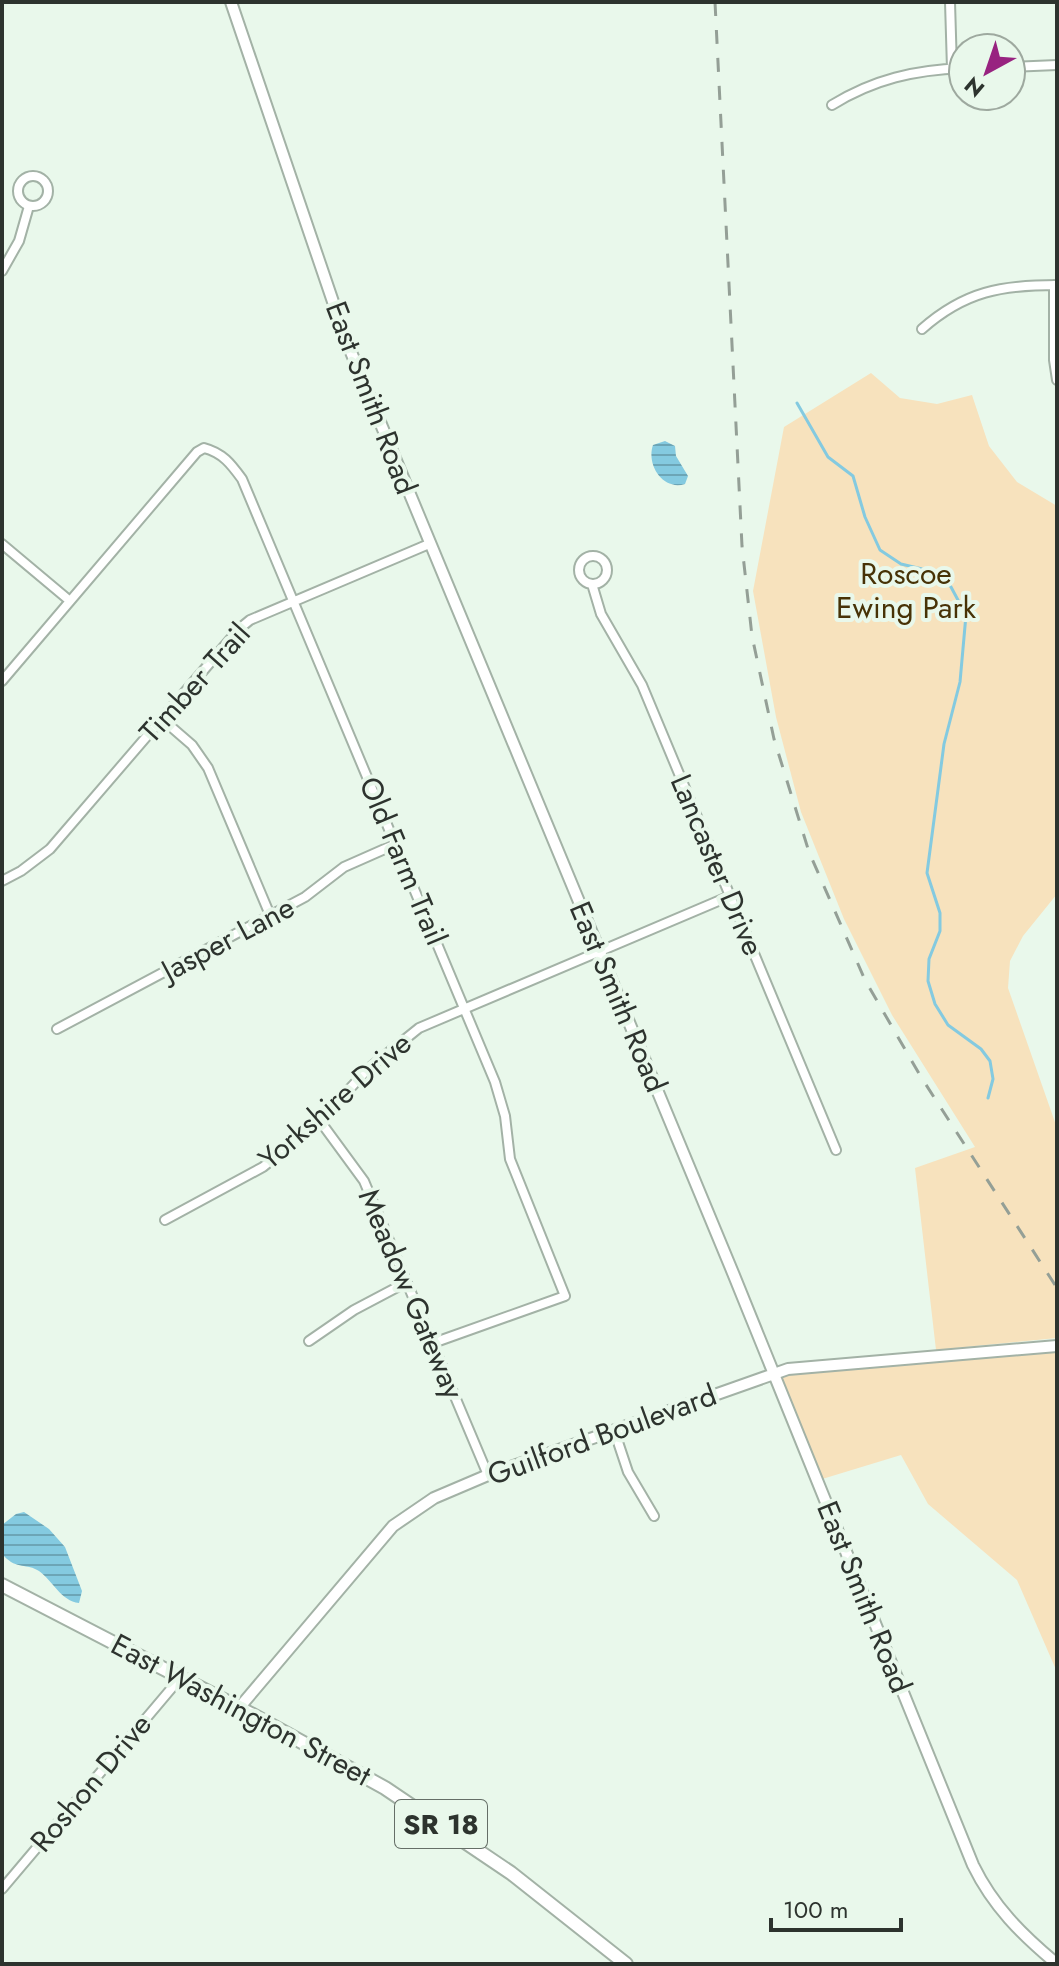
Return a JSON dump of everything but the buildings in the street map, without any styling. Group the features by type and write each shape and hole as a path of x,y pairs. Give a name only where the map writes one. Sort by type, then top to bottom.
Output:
{"highway":[{"name":"East Washington Street","path":"2,1585 342,1762 428,1815 511,1873 626,1964"}],"street":[{"name":"East Smith Road","path":"231,2 346,340 973,1865 983,1886 1006,1918 1057,1964"},
{"path":"950,2 951,32"},
{"path":"1027,66 1057,65"},
{"path":"832,105 888,78 928,69 947,69"},
{"path":"2,271 19,241 29,206"},
{"path":"922,329 948,308 979,293 1012,286 1055,285 1054,360 1057,380"},
{"name":"Old Farm Trail","path":"70,601 197,452 204,448 221,454 242,479 495,1082 505,1116 510,1159 565,1296 433,1343"},
{"path":"2,544 70,601 2,681"},
{"name":"Timber Trail","path":"2,881 50,849 239,629 260,614 429,544"},
{"name":"Lancaster Drive","path":"592,584 601,614 642,685 836,1150"},
{"path":"162,719 192,745 208,768 270,915"},
{"name":"Jasper Lane","path":"57,1029 305,897 344,867 396,844"},
{"name":"Yorkshire Drive","path":"165,1220 263,1167 320,1121 367,1070 419,1028 730,896"},
{"name":"Meadow Gateway","path":"320,1121 364,1181 488,1475"},
{"path":"309,1341 354,1310 407,1282"},
{"name":"Guilford Boulevard","path":"239,1708 393,1526 434,1498 488,1475 788,1369 1057,1346"},
{"path":"614,1430 628,1472 654,1516"},
{"name":"Roshon Drive","path":"2,1889 181,1677"}],"green space":[{"name":"Roscoe Ewing Park","path":"871,373 900,398 937,404 972,395 989,446 1017,482 1057,506 1057,894 1023,936 1010,961 1008,988 1057,1128 1057,1338 936,1350 915,1168 975,1147 892,1015 844,919 801,812 776,717 753,591 784,427"},
{"path":"1057,1349 1057,1672 1017,1580 928,1504 901,1455 819,1480 776,1374"}],"water":[{"path":"665,441 675,446 676,456 688,476 685,484 670,484 654,468 653,445"},
{"path":"24,1512 49,1529 65,1547 82,1591 79,1603 62,1595 39,1571 13,1563 4,1556 2,1525"}],"waterway":[{"path":"797,403 828,457 853,476 865,517 880,550 901,564 939,573 951,587 966,615 960,682 944,744 927,873 940,913 940,931 929,959 928,981 935,1004 948,1025 981,1049 990,1061 993,1079 988,1098"}],"railway":[{"path":"715,2 742,546 752,636 774,739 809,852 865,980 921,1077 1057,1288"}]}
